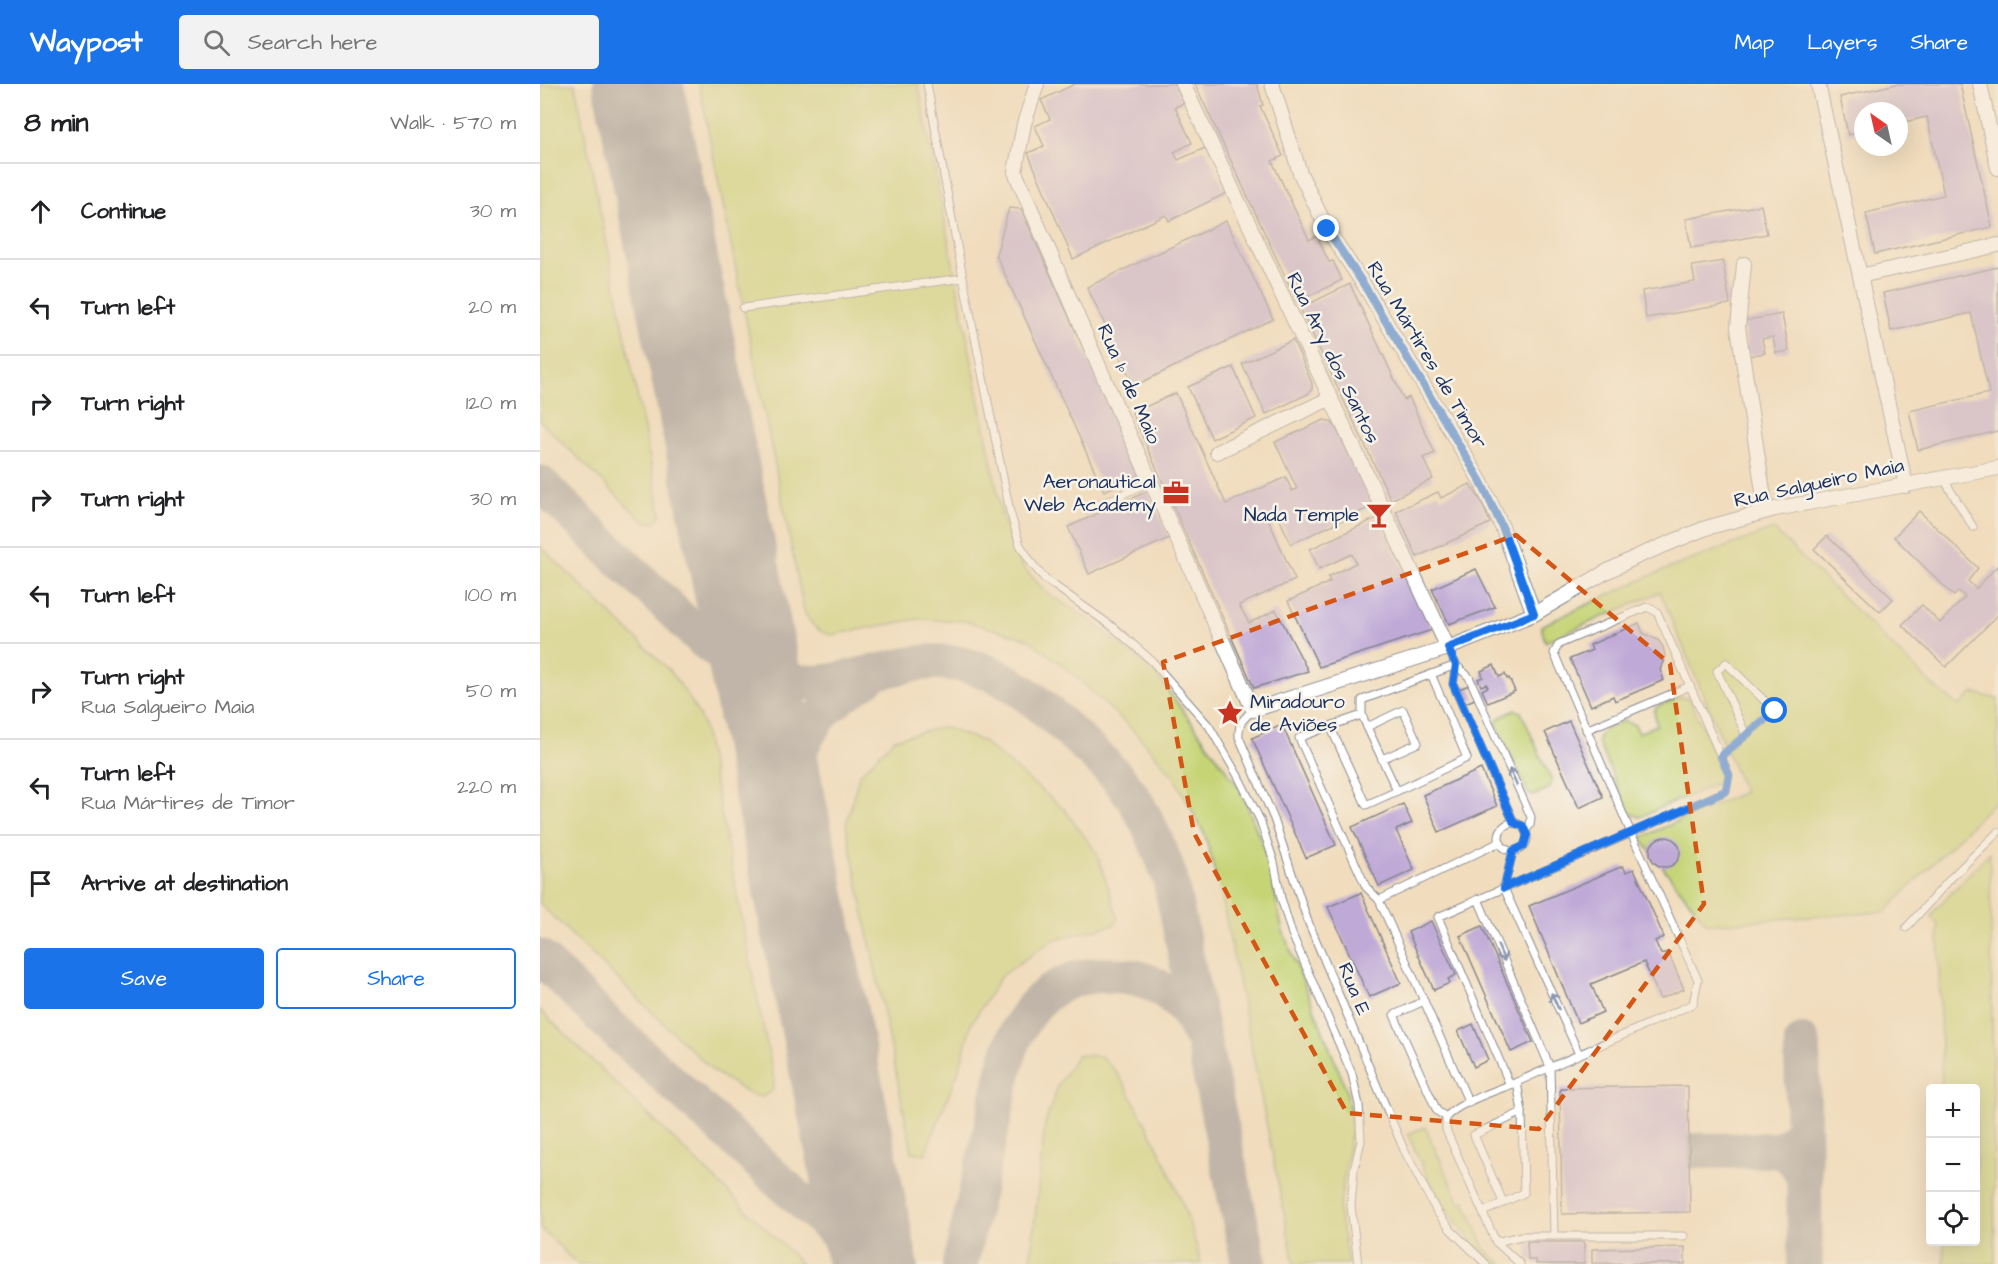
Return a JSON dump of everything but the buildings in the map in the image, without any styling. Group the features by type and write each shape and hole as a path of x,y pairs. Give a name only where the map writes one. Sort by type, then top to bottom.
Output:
{"street":[{"name":"Rua 1º de Maio","path":"1037,84 1024,124 1015,172 1113,400 1152,481 1253,710"},
{"name":"Rua Ary dos Santos","path":"1183,84 1448,648"},
{"name":"Rua Mártires de Timor","path":"1272,84 1300,173 1323,220 1370,294 1481,482 1503,529 1534,614"},
{"path":"1818,84 1906,486"},
{"path":"1980,84 1998,168"},
{"path":"1860,276 1998,246"},
{"path":"1744,264 1738,327 1766,511"},
{"path":"1217,452 1331,398"},
{"name":"Rua Salgueiro Maia","path":"1253,710 1448,648 1534,614 1604,573 1638,556 1706,528 1766,511 1998,468"}],"lane":[{"path":"927,84 1010,512 1020,545 1045,579 1113,627 1152,661 1188,701 1209,726 1260,820 1274,862 1281,898 1292,934 1352,1074 1359,1105 1360,1141 1354,1170 1351,1206 1358,1264"},
{"path":"743,308 963,279"},
{"path":"1943,478 1973,527"},
{"path":"1088,510 1152,481"},
{"path":"1483,1212 1524,1193 1522,1112 1513,1083 1438,917 1478,899 1631,833 1726,791 1729,775 1721,756 1657,612 1647,607 1559,644 1554,653 1631,833 1698,980 1693,1004 1513,1083 1451,1112 1446,1117 1446,1130 1496,1242 1520,1264"},
{"path":"1448,648 1456,665 1468,676 1531,817 1530,825 1526,830 1527,842 1524,846 1513,851 1506,849 1500,842 1500,831 1509,823 1518,824 1526,830"},
{"path":"1721,756 1775,711 1726,663 1717,671 1746,735"},
{"path":"1396,791 1362,715 1362,700 1456,665"},
{"path":"1456,665 1453,684 1514,823"},
{"path":"1330,726 1366,805 1467,758 1431,674"},
{"path":"1586,730 1690,686"},
{"name":"Rua E","path":"1253,710 1241,721 1238,728 1239,737 1274,819 1307,919 1362,1052 1404,1150 1437,1212 1451,1230 1486,1264"},
{"path":"1367,727 1403,710 1418,743 1382,759"},
{"path":"1362,715 1299,738 1366,887 1379,900 1470,1103"},
{"path":"1906,928 1952,877 1998,832"},
{"path":"1379,900 1500,842"},
{"path":"1513,851 1504,888 1579,1054"},
{"path":"1478,899 1550,1067 1554,1236"},
{"path":"1424,1001 1394,1015 1437,1111 1446,1117"},
{"path":"1503,1202 1474,1135 1522,1112"},
{"path":"1496,1242 1521,1236 1684,1236"}],"highlighted area":[{"path":"1516,535 1670,664 1704,904 1539,1129 1347,1113 1194,833 1163,662"}],"green space":[{"path":"540,84 575,84 661,514 656,522 644,522 540,421"},
{"path":"699,84 918,84 1002,516 1012,547 1024,568 1047,593 1090,620 1156,674 1241,790 1268,859 1282,929 1346,1089 1352,1126 1339,1211 1348,1264 1294,1264 1222,899 1205,835 1172,774 1131,728 1065,667 1028,639 965,621 918,619 831,635 821,632 812,624 804,611"},
{"path":"1773,529 1931,684 1959,706 1973,693 1998,699 1998,798 1885,912 1707,924 1640,838 1744,792 1660,592 1545,642 1541,626 1654,574"},
{"path":"540,546 668,669 688,695 703,724 774,1080 773,1090 763,1097 750,1095 713,1071 540,904"},
{"path":"1680,697 1687,698 1691,702 1722,771 1722,778 1717,783 1640,817 1629,813 1598,742 1599,738 1607,728 1624,721 1635,725 1639,733 1657,725 1654,711 1658,706"},
{"path":"1515,710 1521,712 1552,782 1550,788 1533,796 1528,793 1496,723 1499,718"},
{"path":"943,727 982,741 1065,810 1097,853 1118,918 1114,925 1053,940 1001,976 971,1024 960,1067 925,1154 912,1152 846,825 859,775 894,739"},
{"path":"1990,852 1995,1264 1944,1264 1944,1246 1980,1246 1980,1084 1942,1084 1938,925 1931,917"},
{"path":"540,1010 801,1264 577,1264 540,1228"},
{"path":"1077,1055 1101,1056 1113,1068 1126,1088 1158,1146 1175,1185 1190,1224 1201,1264 1030,1264 1045,1124 1058,1085"},
{"path":"1425,1127 1460,1203 1465,1201 1485,1249 1502,1264 1495,1264 1466,1235 1434,1189 1408,1134"}],"taxiway":[{"path":"540,483 705,642 747,668 778,679 810,683 827,682 924,662 962,665 982,670 1001,678 1034,700 1115,775 1144,816 1170,878 1249,1264"},
{"path":"785,823 790,778 807,736 830,706 869,678"},
{"path":"540,957 609,1025 870,1264"},
{"path":"960,1264 1007,1061 1017,1031 1034,1006 1054,989 1076,979 1100,975 1125,976 1148,982 1169,994 1186,1011 1198,1032"},
{"path":"1802,1042 1804,1177 1794,1160 1777,1150 1792,1141 1803,1128"},
{"path":"1689,1151 1777,1150"},
{"path":"1804,1177 1805,1264"}],"runway":[{"path":"638,84 873,1264"}],"place":[{"name":"Aeronautical Web Academy","path":"1176,493"},
{"name":"Nada Temple","path":"1379,515"},
{"name":"Miradouro de Aviões","path":"1230,713"}],"route":[{"path":"1327,229 1364,285 1481,482 1503,529 1534,614 1448,648 1456,665 1453,684 1514,823 1523,826 1526,830 1527,842 1521,849 1513,851 1504,888 1726,791 1729,775 1721,756 1775,711"}]}
